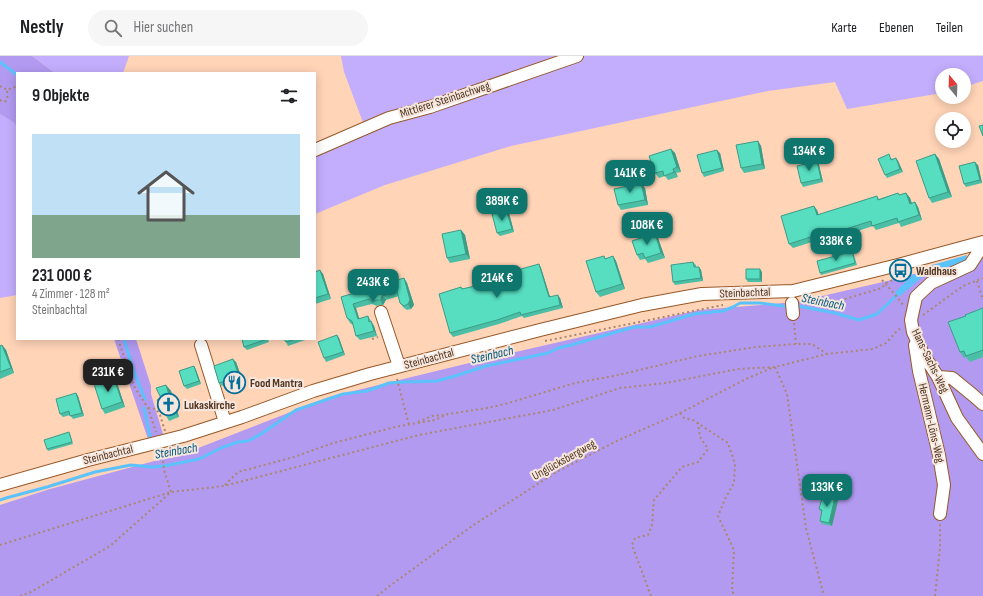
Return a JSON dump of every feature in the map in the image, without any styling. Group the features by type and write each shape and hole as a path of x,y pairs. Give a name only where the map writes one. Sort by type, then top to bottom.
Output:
{"street":[{"name":"Mittlerer Steinbachweg","path":"316,150 388,118 430,106 577,56"},
{"name":"Hans-Sachs-Weg","path":"981,247 970,265 931,283 916,297 912,326 923,354 938,377 957,418 983,454"},
{"name":"Steinbachtal","path":"0,485 88,460 160,446 183,436 242,417 313,391 399,366 642,305 702,294 793,291 981,247"},
{"path":"381,312 399,366"},
{"name":"Hermann-Löns-Weg","path":"912,326 919,371 942,470 944,485 940,514"},
{"path":"201,345 225,422"},
{"path":"938,377 952,378 983,404"}],"path":[{"path":"0,86 7,90"},
{"path":"7,90 16,88"},
{"path":"0,100 4,102 6,101 8,98 7,90"},
{"path":"875,271 898,298"},
{"path":"804,300 838,302 882,288 886,284 905,274"},
{"path":"0,545 171,492 224,486 419,435 554,410 620,388 666,383 738,369 775,367 827,354 873,349 886,343 896,332 912,326 920,317 963,286 983,278"},
{"path":"977,281 983,300"},
{"path":"540,342 728,304"},
{"path":"792,309 796,344"},
{"path":"372,339 378,338"},
{"path":"118,340 134,386 148,408 160,446 164,470 171,492"},
{"path":"416,424 432,416 487,408 575,383 614,376 698,356 756,347 796,344 812,344 827,354"},
{"path":"775,367 787,394 806,528 824,596"},
{"name":"Unglücksbergweg","path":"377,596 472,526 558,470 621,439 680,413 748,378 775,367"},
{"path":"398,381 409,425"},
{"path":"148,408 156,409 162,418 164,427"},
{"path":"680,413 684,418 693,420 728,443 735,464 734,483 718,516 734,550 732,589 734,596"},
{"path":"224,486 238,472 294,457 333,443 395,427 435,420 446,415"},
{"path":"651,596 632,545 635,538 648,535 652,525 654,500 682,467 698,462 708,449 700,437 698,423"},
{"path":"20,596 31,592 110,546 171,492"},
{"path":"935,596 940,548 940,514"}],"shaded area":[{"path":"0,56 32,56 54,72 16,72 16,126 15,123 0,114"},
{"path":"32,56 129,56 123,72 54,72"},
{"path":"341,56 983,56 983,81 971,85 971,68 935,68 935,94 847,109 835,82 768,91 511,146 385,185 316,214 316,147 364,125 344,72"},
{"path":"0,114 16,123 16,295 0,298"},
{"path":"983,256 983,596 0,596 0,505 50,489 188,452 329,397 699,310 796,302 883,282"},
{"path":"114,340 136,340 151,386 151,394 163,434 148,439"}],"water":[{"path":"967,255 966,262 935,270 921,278 900,296 895,292 913,275 932,265"}],"building":[{"path":"983,125 983,136 979,126"},
{"path":"758,141 762,164 741,168 736,145"},
{"path":"671,149 677,167 673,169 674,172 664,176 663,171 655,173 649,156"},
{"path":"717,150 722,168 702,173 697,155"},
{"path":"889,154 891,160 896,158 900,169 885,175 878,159"},
{"path":"935,154 948,192 929,198 916,161"},
{"path":"817,161 821,179 801,183 797,166"},
{"path":"975,162 980,180 964,184 959,166"},
{"path":"641,183 645,200 618,205 614,189"},
{"path":"898,193 899,195 906,193 910,204 915,202 919,215 898,222 897,218 872,226 871,221 836,232 835,229 789,244 781,216 814,206 817,215 877,196 878,200"},
{"path":"506,210 512,229 497,233 492,214"},
{"path":"461,230 466,254 447,258 442,234"},
{"path":"655,233 661,253 645,258 643,253 637,255 632,241"},
{"path":"852,250 855,263 820,273 817,261"},
{"path":"604,256 605,259 613,256 622,284 596,292 586,261"},
{"path":"693,262 694,267 699,267 701,278 673,282 671,265"},
{"path":"539,264 549,297 558,295 560,305 521,315 520,312 450,333 439,294 461,287 462,289 505,279 503,274"},
{"path":"746,269 760,269 760,279 746,279"},
{"path":"320,270 328,294 316,298 316,272"},
{"path":"404,278 410,300 408,304 404,306 400,303 397,291 382,296 380,300 373,302 369,299 353,304 358,319 368,316 369,322 371,321 374,331 356,336 352,321 347,318 341,297"},
{"path":"983,308 983,350 966,356 964,351 960,352 948,322"},
{"path":"337,335 343,352 324,358 318,342"},
{"path":"242,340 264,340 244,347"},
{"path":"2,345 11,368 0,372 0,346"},
{"path":"233,359 239,376 219,383 214,366"},
{"path":"194,366 199,381 184,386 179,371"},
{"path":"114,378 122,402 102,409 94,384"},
{"path":"166,385 174,411 165,414 157,400 161,398 156,388"},
{"path":"76,393 82,413 70,416 69,411 60,414 56,399"},
{"path":"69,432 72,442 47,449 44,440"},
{"path":"823,495 835,497 829,523 820,521 822,510 819,509"}],"waterway":[{"path":"0,62 16,74"},
{"name":"Steinbach","path":"795,307 798,306 835,313 859,320 877,314 900,292"},
{"name":"Steinbach","path":"0,500 95,472 131,465 152,467 164,466 199,459 221,448 238,442 248,441 296,410 343,394 367,391 389,383 437,381 486,366 548,353 558,348 634,327 650,327 694,314 723,311 740,303 760,303 790,307"},
{"path":"124,340 134,372 145,399"},
{"path":"144,408 151,441"}],"place":[{"name":"Waldhaus","path":"901,271"},
{"name":"Food Mantra","path":"235,383"},
{"name":"Lukaskirche","path":"169,405"}]}
